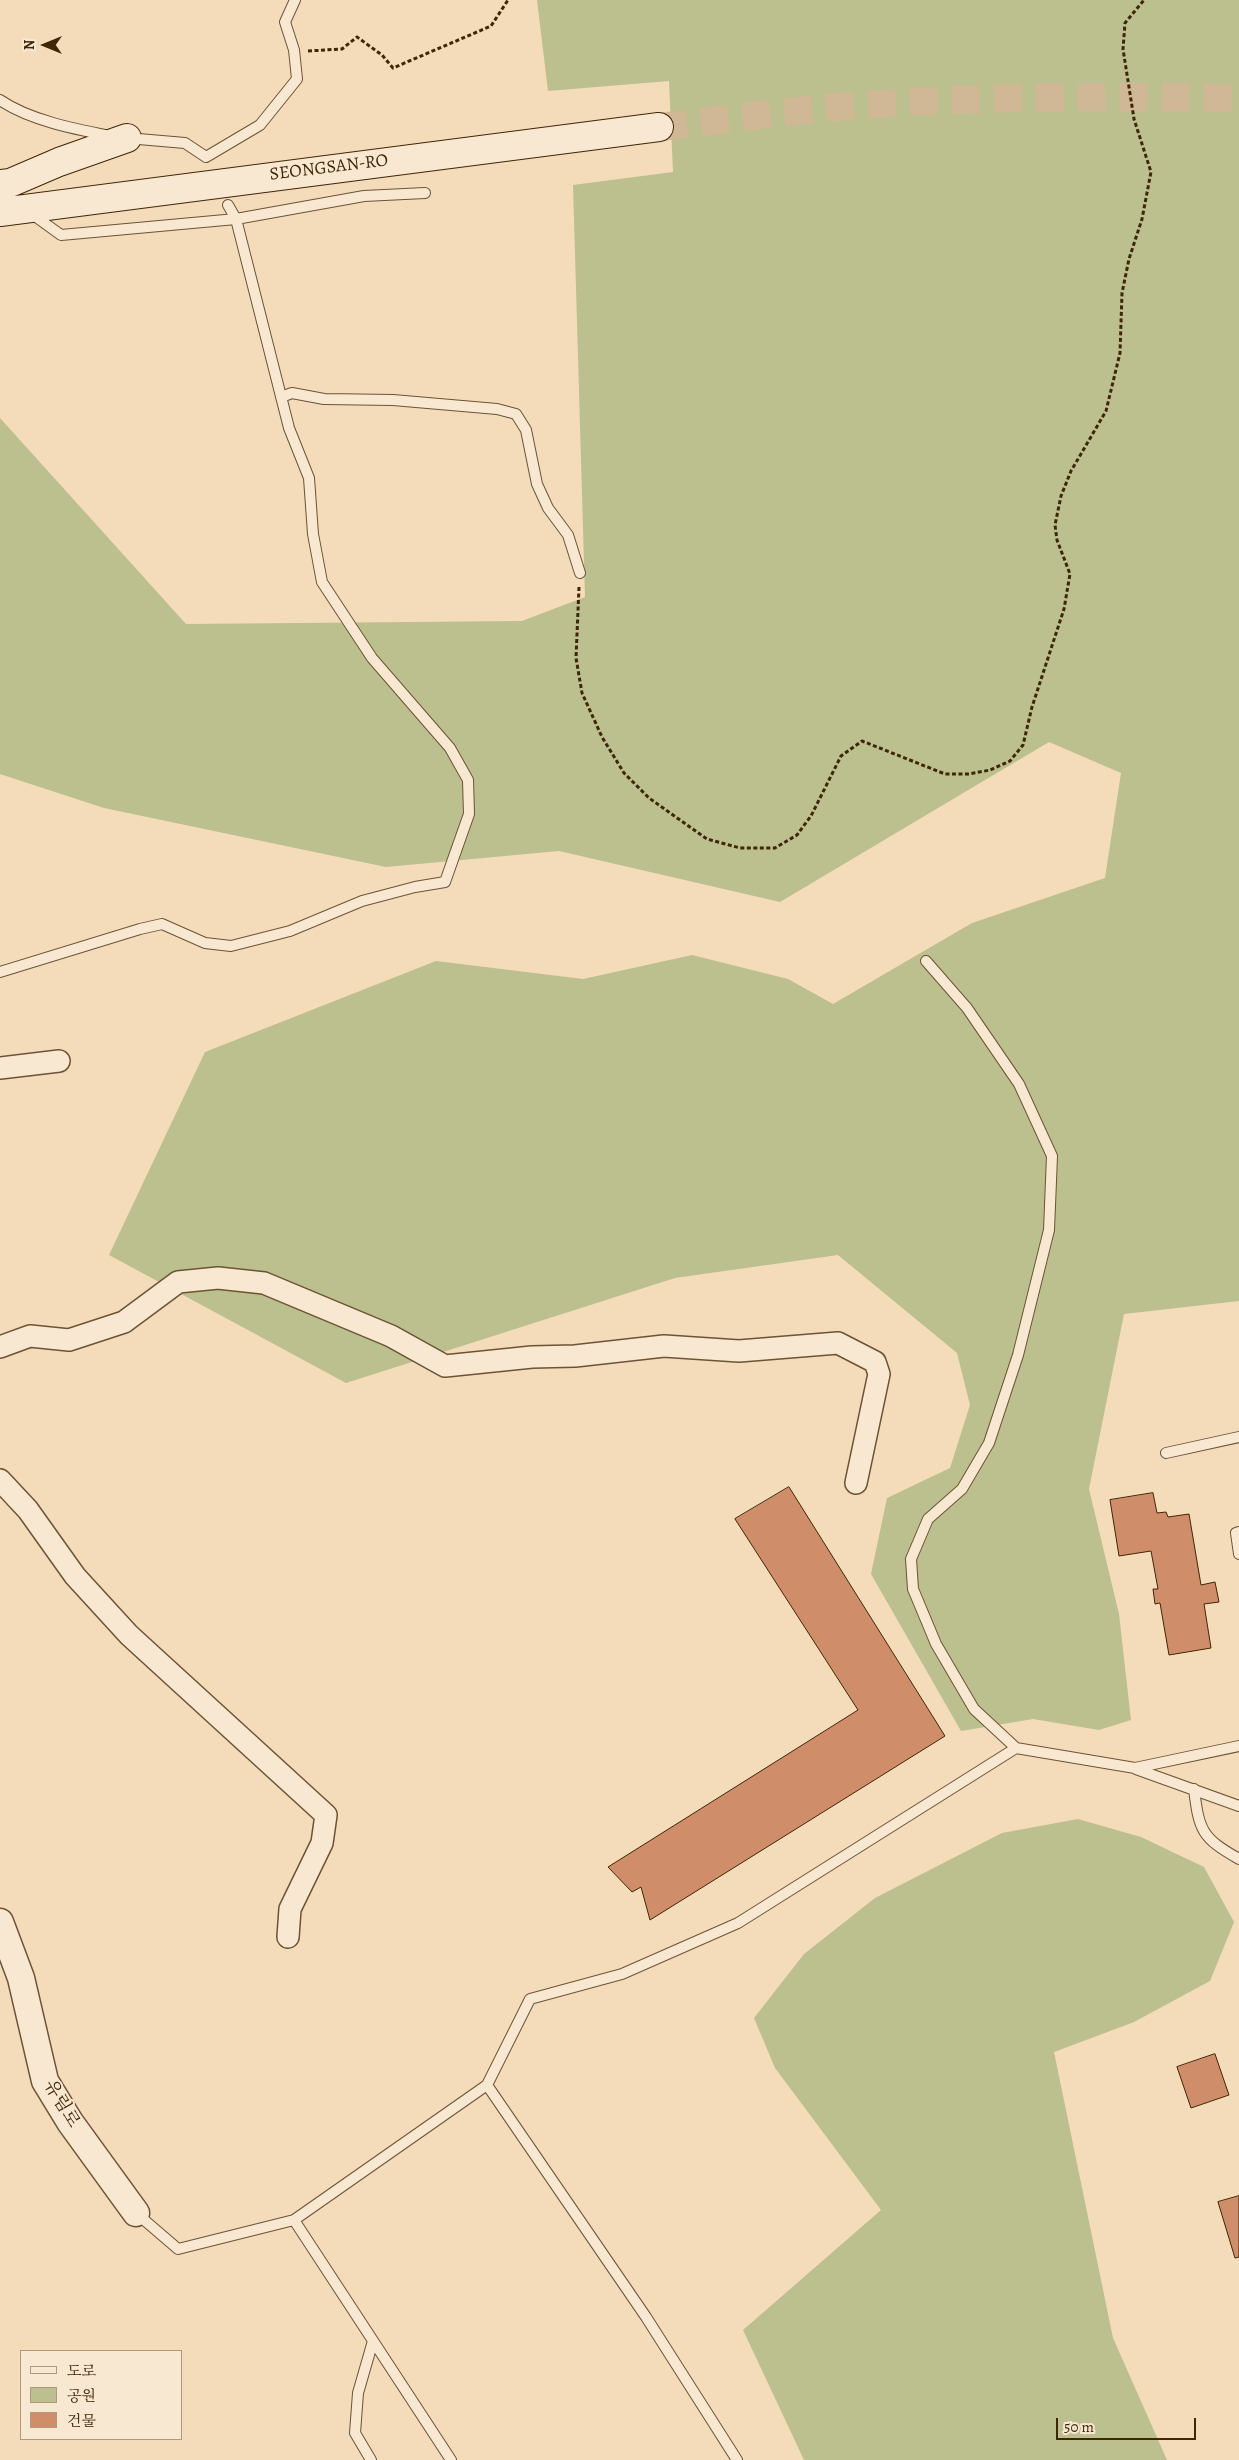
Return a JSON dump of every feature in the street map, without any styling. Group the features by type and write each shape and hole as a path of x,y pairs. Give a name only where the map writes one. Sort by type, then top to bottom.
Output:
{"main road":[{"name":"SEONGSAN-RO","path":"12,210 659,127"},
{"path":"0,184 10,183 59,162 127,138"}],"street":[{"path":"0,1068 59,1061"},
{"path":"0,1347 30,1336 69,1340 124,1322 178,1282 218,1278 264,1283 391,1336 446,1366 532,1357 575,1356 664,1346 739,1351 838,1343 875,1362 879,1374 856,1483"},
{"path":"0,1480 28,1510 74,1576 129,1635 326,1815 322,1843 290,1909 288,1937"},
{"name":"유림로","path":"0,1922 21,1978 45,2081 70,2122 136,2213"}],"lane":[{"path":"0,100 8,106 65,126 127,138 185,143 206,157 260,125 297,78 294,50 285,22 295,0"},
{"path":"12,210 60,235 236,219 364,196 425,193"},
{"path":"0,972 162,924 205,944 231,946 290,931 362,901 415,887 445,882 469,814 468,780 450,748 372,658 322,582 313,534 308,478 281,398 236,219 228,205"},
{"path":"281,398 292,393 324,400 393,400 497,409 516,414 526,430 537,484 548,508 568,535 580,574"},
{"path":"926,962 967,1008 1019,1084 1052,1156 1049,1230 1018,1355 988,1443 962,1489 928,1519 911,1559 913,1588 936,1644 974,1709 1016,1748 1135,1768 1239,1806"},
{"path":"1166,1453 1239,1437"},
{"path":"1239,1532 1236,1533 1239,1554"},
{"path":"1135,1768 1239,1746"},
{"path":"136,2213 178,2249 294,2220 487,2085 530,1999 622,1974 738,1923 1016,1748"},
{"path":"1194,1789 1198,1820 1213,1844 1239,1859"},
{"path":"487,2085 646,2317 737,2460"},
{"path":"294,2220 451,2460"},
{"path":"371,2460 355,2433 358,2393 373,2341"}],"path":[{"path":"294,50 342,49 358,37 382,55 393,68 491,26 508,0"},
{"path":"580,574 576,658 582,693 602,736 624,773 649,798 707,838 740,848 774,848 797,835 811,816 841,756 862,740 945,774 970,774 990,770 1010,761 1023,745 1032,707 1065,600 1070,574 1057,540 1055,525 1062,496 1070,471 1106,411 1120,353 1122,293 1129,259 1142,219 1151,172 1134,119 1123,49 1125,23 1144,0"}],"green space":[{"path":"537,0 1239,0 1239,1301 1124,1314 1089,1489 1119,1614 1131,1720 1099,1730 1033,1719 961,1731 871,1574 887,1498 950,1468 970,1405 957,1353 838,1255 675,1278 346,1383 109,1255 205,1052 436,961 583,979 692,955 788,979 833,1004 972,923 1105,878 1121,773 1049,742 780,902 559,851 386,867 104,808 0,774 0,418 186,624 522,621 585,597 573,185 673,172 669,81 548,91"},
{"path":"1078,1819 1141,1837 1204,1867 1234,1922 1210,1981 1134,2022 1054,2052 1113,2338 1167,2460 804,2460 743,2330 881,2210 775,2068 754,2018 804,1954 875,1898 1002,1833"}],"building":[{"path":"789,1487 945,1736 650,1920 641,1887 632,1892 608,1867 858,1710 735,1519"},
{"path":"1153,1493 1157,1513 1166,1512 1168,1517 1189,1514 1201,1585 1215,1582 1219,1602 1204,1604 1211,1648 1169,1655 1160,1603 1155,1604 1153,1589 1158,1589 1151,1551 1119,1556 1110,1500"},
{"path":"1215,2054 1229,2095 1191,2108 1177,2067"},
{"path":"1239,2196 1239,2257 1235,2258 1218,2202"}],"tunnel":[{"path":"659,127 826,108 947,100 1093,97 1239,98"}]}
